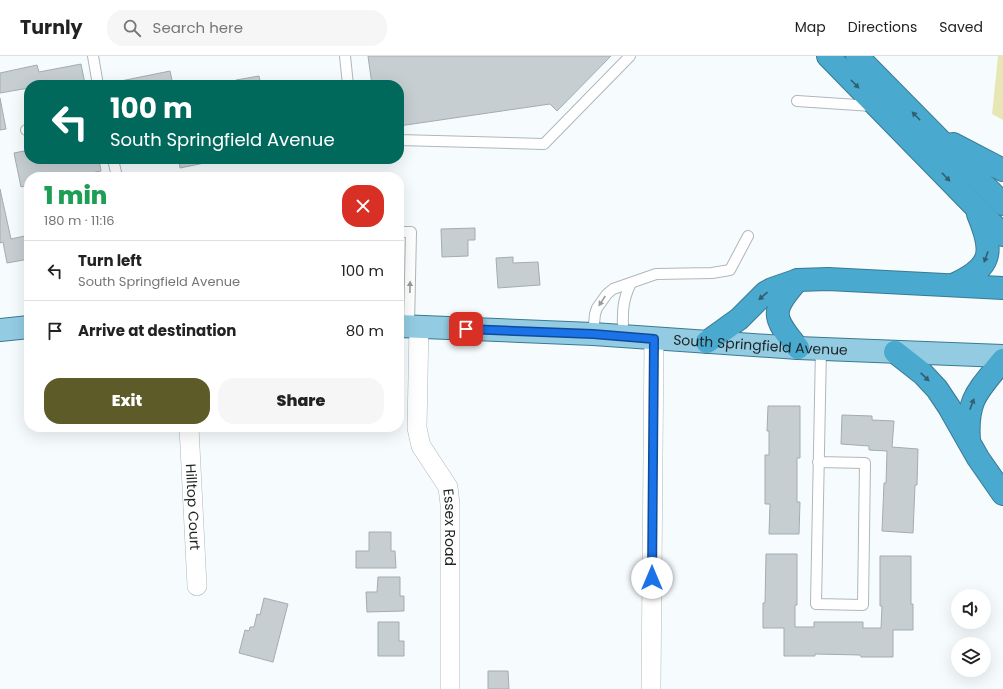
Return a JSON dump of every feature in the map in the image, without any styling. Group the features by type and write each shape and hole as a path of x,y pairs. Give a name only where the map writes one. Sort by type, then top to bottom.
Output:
{"highway":[{"path":"828,56 1003,235"},
{"path":"857,56 1003,204"},
{"path":"932,133 1003,170"},
{"path":"953,285 965,280 977,272 988,256 989,249 987,236 976,207"},
{"path":"707,342 739,319 765,293 798,280 828,279 1003,288"},
{"path":"798,280 782,299 778,312 779,319 785,332 798,348"},
{"path":"896,352 923,374 937,389 988,474 1003,494"},
{"path":"969,442 969,416 973,399 1003,360"}],"main road":[{"name":"South Springfield Avenue","path":"409,326 593,334 798,348 1003,356"},
{"path":"0,330 24,328"}],"street":[{"name":"Essex Road","path":"409,326 417,428 422,446 448,487 450,504 450,689"},
{"path":"652,689 654,339"},
{"name":"Hilltop Court","path":"189,432 197,586"}],"lane":[{"path":"93,56 97,80"},
{"path":"345,56 347,80"},
{"path":"404,140 544,144 630,56"},
{"path":"797,101 877,106"},
{"path":"404,232 411,232 409,326"},
{"path":"593,334 595,314 606,294 613,289 656,274 712,273 730,270 748,236"},
{"path":"623,336 622,306 631,283"},
{"path":"818,462 865,463 863,605 816,604 818,462 821,348"}],"green space":[{"path":"998,56 1003,56 1003,120 992,114"}],"building":[{"path":"368,56 611,56 557,111 550,104 404,125 404,80 371,80"},
{"path":"81,64 84,80 24,80 24,89 0,93 0,73 37,65 39,72"},
{"path":"170,71 172,80 126,80"},
{"path":"259,76 260,80 236,80"},
{"path":"0,98 6,129 0,130"},
{"path":"24,151 24,164 100,164 101,171 24,172 24,186 21,187 14,153"},
{"path":"180,164 200,164 180,168"},
{"path":"0,189 11,239 24,236 24,260 7,263 3,242 0,243"},
{"path":"475,228 475,240 468,240 468,256 442,257 441,229"},
{"path":"513,257 513,263 538,262 540,285 498,288 496,258"},
{"path":"768,406 800,406 800,458 797,458 797,502 800,502 799,534 769,534 770,504 765,504 765,455 769,455 769,431 767,431"},
{"path":"842,415 872,416 872,420 894,421 892,447 918,449 913,533 882,531 887,451 869,450 869,446 841,444"},
{"path":"369,532 391,532 391,551 395,551 396,568 356,568 356,551 369,551"},
{"path":"766,554 797,554 797,605 795,605 795,627 814,627 814,622 863,622 863,628 881,628 882,606 880,606 880,556 911,556 911,604 913,604 913,630 893,630 893,657 861,657 860,655 815,654 815,656 784,656 784,628 763,628"},
{"path":"378,577 400,577 400,596 404,596 404,611 367,612 366,592 377,592"},
{"path":"264,598 288,604 273,662 239,653 245,630 249,631 250,627 254,627 257,614 260,615"},
{"path":"378,622 399,622 399,641 404,641 404,656 378,656"},
{"path":"488,671 508,671 509,689 488,689"}],"route":[{"path":"466,329 593,334 654,339 652,578"}]}
